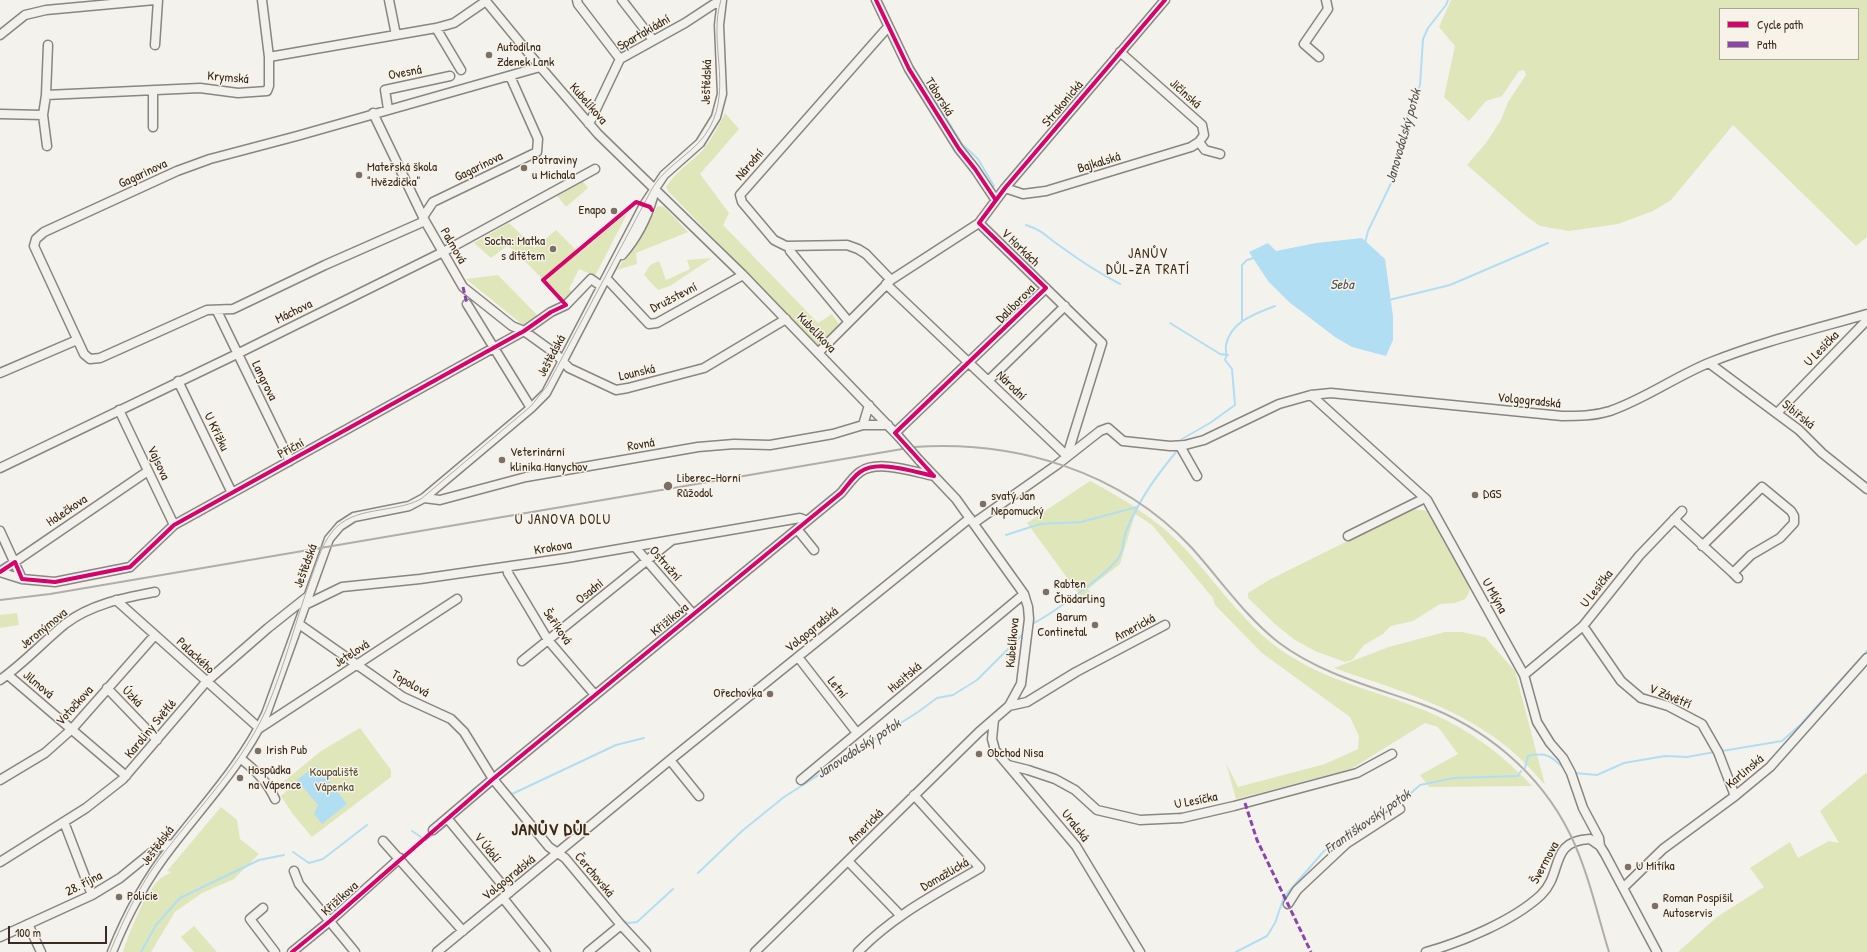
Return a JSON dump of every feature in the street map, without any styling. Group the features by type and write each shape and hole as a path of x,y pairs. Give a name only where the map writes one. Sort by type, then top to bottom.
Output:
{"street":[{"path":"0,35 25,15 39,11 156,0 156,45"},
{"name":"Krymská","path":"46,95 200,88 238,93 267,91 269,86 269,57 262,0"},
{"path":"389,0 396,35"},
{"path":"269,57 436,28 454,23 486,0"},
{"name":"Kubelíkova","path":"486,0 540,67 589,124 743,275 869,405 956,499 1024,594 1028,607 1029,619 1021,684 1009,706 994,720"},
{"path":"577,0 578,4 620,60"},
{"path":"622,0 653,40"},
{"name":"Táborská","path":"876,0 909,69 959,149 975,169 995,199"},
{"name":"Strakonická","path":"818,353 889,282 979,223 995,199 1164,0"},
{"path":"1319,57 1304,44 1328,10 1326,0"},
{"name":"Spartakiádní","path":"589,124 620,60 685,23 714,4 722,2"},
{"name":"Ještědská","path":"112,952 131,909 157,866 173,844 218,790 259,728 299,624 328,539 340,526 354,517 409,506 424,498 531,408 546,393 601,286 633,242 650,207 655,188 664,175 700,143 716,117 722,94 719,25 722,2"},
{"name":"Národní","path":"888,27 740,195 742,202 774,240 786,246 847,245 866,254 889,282 988,381 1067,456"},
{"path":"436,28 461,70"},
{"path":"47,146 43,115 46,95 48,45"},
{"name":"Jičínská","path":"1120,52 1202,125 1204,135 1199,142"},
{"name":"Gagarinova","path":"510,76 538,139 537,152 433,202 424,219 233,309 217,311 207,310 100,358 90,359 84,354 34,246 36,239 44,232 177,171 210,159 297,136 373,113 540,67"},
{"name":"Ovesná","path":"388,109 385,90 450,76"},
{"path":"153,91 153,127"},
{"path":"373,113 424,219"},
{"path":"0,114 43,115"},
{"path":"1199,142 1205,150 1220,154"},
{"name":"Bajkalská","path":"1005,188 1023,194 1046,191 1191,147 1199,142"},
{"name":"Máchova","path":"0,468 178,381 238,354 443,252 595,169"},
{"name":"Palmová","path":"424,219 463,287"},
{"name":"V Horkách","path":"979,223 1102,343 1067,456"},
{"path":"790,251 848,322"},
{"name":"Družstevní","path":"608,275 649,324 657,322 743,275"},
{"name":"Příční","path":"0,572 22,579 55,582 130,567 174,525 524,331 551,312 566,305 591,279 601,286"},
{"name":"Lounská","path":"463,287 512,326 524,331 563,361 569,368 616,390 704,368 786,319"},
{"name":"Daliborova","path":"897,435 1046,288"},
{"path":"468,304 531,408"},
{"path":"988,381 1065,306"},
{"name":"Langrova","path":"217,311 290,461"},
{"name":"Volgogradská","path":"437,952 670,760 798,657 972,521 1067,456 1100,431 1108,428 1123,441 1180,446 1204,440 1279,404 1311,395 1331,393 1562,416 1588,416 1610,411 1625,405 1709,363 1733,354 1867,314"},
{"name":"U Lesíčka","path":"1777,413 1867,320"},
{"path":"0,373 78,340"},
{"name":"Sibiřská","path":"1709,363 1777,413 1867,489"},
{"name":"U Křížku","path":"178,381 232,493"},
{"name":"U Mlýna","path":"1311,395 1425,498 1524,675 1537,722 1550,743 1563,758 1583,808 1599,838 1600,846"},
{"path":"863,425 869,405"},
{"name":"Vajsova","path":"119,410 174,525"},
{"name":"Rovná","path":"424,498 440,500 526,478 698,448 734,444 770,445 833,434 863,425 888,425"},
{"path":"1180,446 1197,476"},
{"name":"Křižíkova","path":"433,830 595,694 841,493 861,472 872,467 886,466 934,476"},
{"name":"Holečkova","path":"0,572 148,471"},
{"path":"1674,520 1702,546 1735,576 1751,555 1780,538 1794,522 1794,516 1791,511 1760,485 1702,546"},
{"path":"1348,536 1425,498"},
{"name":"U Lesíčka","path":"1524,675 1583,626 1639,556 1682,511"},
{"name":"Krokova","path":"305,605 342,587 507,567 635,547 800,518 807,521"},
{"path":"797,529 814,550"},
{"path":"0,531 22,579"},
{"name":"Osadní","path":"522,661 648,561 672,540"},
{"name":"Ostružní","path":"635,547 693,614"},
{"name":"Šeříková","path":"507,567 508,573 548,640 595,694"},
{"name":"Jeronýmova","path":"0,680 8,675 66,623 90,610 116,600 154,592"},
{"name":"Husitská","path":"801,780 1024,594"},
{"name":"Karoliny Světlé","path":"0,862 64,822 126,776 206,682 268,628 308,596"},
{"name":"Jetelová","path":"259,728 458,599"},
{"name":"Palackého","path":"116,600 259,728"},
{"name":"Topolová","path":"299,624 403,697 451,720 464,732 493,779"},
{"name":"Americká","path":"1009,706 1027,702 1076,672 1165,625"},
{"name":"V Závětří","path":"1583,626 1621,682 1641,698 1668,706 1702,724 1718,752 1735,796"},
{"name":"Votočkova","path":"0,780 44,753 72,729 155,635"},
{"name":"Letní","path":"798,657 857,733"},
{"name":"Karlinská","path":"1623,888 1663,848 1735,796 1770,767 1867,658"},
{"name":"Jilmová","path":"8,675 126,776"},
{"name":"Úzká","path":"107,688 156,740"},
{"name":"Americká","path":"755,952 914,795 979,732 994,720"},
{"name":"Uralská","path":"994,720 992,739 995,750 1076,846 1140,952"},
{"name":"U Lesíčka","path":"1008,765 1028,770 1069,786 1097,810 1140,820 1182,818 1357,774 1392,754"},
{"path":"240,758 265,781 275,800"},
{"path":"670,760 699,796"},
{"name":"Čerchovská","path":"493,779 549,847 565,858 642,951"},
{"name":"Domažlická","path":"858,952 875,934 900,915 980,868 914,795"},
{"path":"1288,904 1297,890 1346,844 1400,809"},
{"name":"V Údolí","path":"447,818 546,952"},
{"path":"64,822 92,895"},
{"name":"Švermova","path":"1426,952 1467,939 1510,917 1540,896 1548,888 1564,848 1569,843 1576,840 1590,839 1600,846"},
{"path":"383,841 400,858 463,931"},
{"name":"28. října","path":"0,937 92,895 120,878 158,847 173,844"},
{"path":"1600,846 1657,952"},
{"name":"Křižíkova","path":"292,952 330,921 400,858"},
{"path":"848,861 900,915"},
{"path":"294,871 299,884 355,952"},
{"path":"263,908 250,919 275,952"},
{"path":"28,924 41,952"},
{"path":"588,952 621,925"}],"green space":[{"path":"1451,0 1867,0 1867,237 1856,246 1733,125 1671,200 1653,211 1618,224 1569,231 1540,226 1526,216 1467,165 1486,143 1501,120 1508,102 1526,75 1524,70 1519,71 1502,96 1486,101 1469,121 1444,97 1455,46 1439,27"},
{"path":"725,113 739,129 700,174 729,213 723,225 818,323 832,314 839,324 819,347 668,191 666,187 678,172 702,151 712,137"},
{"path":"582,180 588,188 566,207 556,194"},
{"path":"658,206 664,207 688,232 636,253 637,264 617,270"},
{"path":"628,212 595,276 579,269 569,289 575,295 566,303 515,251 507,246 491,258 474,243 509,223 535,248 556,230 579,253"},
{"path":"712,258 670,286 658,290 644,275 650,265 659,261 666,280 690,269 687,260"},
{"path":"498,275 538,316 523,325 466,279"},
{"path":"1090,481 1142,512 1166,530 1187,551 1248,621 1275,646 1307,666 1324,674 1433,714 1460,728 1498,754 1532,786 1429,787 1420,775 1458,754 1438,727 1425,723 1351,769 1236,799 1226,763 1238,787 1325,764 1358,749 1359,736 1350,717 1262,653 1215,605 1213,598 1152,525 1135,514 1120,564 1088,589 1090,592 1082,598 1027,523"},
{"path":"1412,509 1430,511 1470,585 1469,593 1465,599 1455,603 1440,604 1413,621 1391,626 1383,634 1364,645 1352,660 1345,662 1315,651 1295,640 1276,625 1248,598 1248,593 1269,580"},
{"path":"17,613 19,625 0,628 0,615"},
{"path":"1445,632 1462,632 1485,637 1515,671 1545,785 1525,763 1508,748 1463,718 1399,690 1334,668 1389,647"},
{"name":"Koupaliště Vápenka","path":"360,728 391,770 391,777 312,837 292,813 281,796 288,790 282,783 321,751"},
{"path":"1867,772 1867,952 1678,952 1717,917 1764,887 1750,868 1790,842 1798,858 1829,841 1839,843 1820,811"},
{"path":"221,807 237,820 240,839 259,854 234,879 202,893 175,912 151,952 123,952 138,915 153,887 161,878 171,872 167,871"},
{"path":"194,926 217,952 194,952 181,937"}],"water":[{"name":"Seba","path":"1362,238 1385,259 1393,316 1393,340 1386,356 1352,347 1335,337 1289,302 1268,281 1249,252 1268,243 1276,251 1316,243"},
{"path":"316,765 347,804 322,824 314,814 318,805 297,780"}],"waterway":[{"name":"Janovodolský potok","path":"1365,243 1368,231 1396,173 1404,142 1405,123 1420,85 1423,39 1428,28 1446,5 1448,0"},
{"path":"933,97 962,144 978,159 994,186"},
{"path":"1026,225 1041,232 1082,261 1120,284"},
{"path":"1389,300 1450,285 1548,243"},
{"path":"1242,320 1242,265 1247,260 1254,258"},
{"name":"Janovodolský potok","path":"1182,439 1210,423 1235,405 1232,369 1225,360 1226,345 1229,337 1238,324 1275,306"},
{"path":"1170,323 1220,354 1228,355"},
{"name":"Janovodolský potok","path":"1034,623 1094,582 1115,562 1120,555 1126,532 1137,507 1176,452"},
{"path":"1006,535 1040,524 1081,522 1137,507"},
{"name":"Janovodolský potok","path":"698,873 742,831 784,797 918,712 937,698 953,695 977,680 1024,633"},
{"name":"Františkovský potok","path":"1722,751 1782,741 1801,724 1867,651"},
{"path":"512,794 616,745 644,738"},
{"name":"Františkovský potok","path":"1574,773 1597,775 1624,763 1665,756 1687,757 1715,752"},
{"name":"Františkovský potok","path":"1525,768 1528,756 1539,754 1552,758 1564,768"},
{"name":"Františkovský potok","path":"1236,952 1267,936 1275,923 1284,897 1324,851 1364,824 1401,802 1420,785 1454,778 1518,776 1521,771"},
{"name":"Janovodolský potok","path":"426,840 448,824"},
{"name":"Janovodolský potok","path":"293,852 309,863 323,859 367,825"},
{"name":"Janovodolský potok","path":"412,831 421,837"},
{"name":"Janovodolský potok","path":"141,952 156,925 180,898 259,860 284,855"},
{"name":"Janovodolský potok","path":"621,919 628,923 637,922 673,889"}],"tram line":[{"path":"110,952 128,912 150,873 167,849 221,782 245,748 266,710 319,556 328,537 341,523 351,518 374,511 410,504 421,499 531,406 547,386 653,187 666,171 698,144 710,127 716,111 719,96 720,80 717,31 721,0"}],"railway":[{"path":"0,600 50,594 914,447 952,446 990,449 1028,456 1064,466 1099,480 1132,498 1163,521 1191,547 1254,620 1278,642 1294,653 1311,663 1347,679 1421,704 1445,714 1467,725 1508,755 1527,772 1543,791 1558,812 1570,834 1587,877 1609,952"}],"marked path":[{"path":"463,287 467,304"},
{"path":"1245,803 1257,840 1311,952"}],"cycle path":[{"path":"876,0 909,69 959,149 975,169 995,199"},
{"path":"934,476 895,433 1046,288 979,223 1005,188 1165,0"},
{"path":"0,572 15,562 22,579 55,582 130,567 174,525 524,331 551,312 566,305 543,280 636,202 650,207 652,210"},
{"path":"292,952 330,921 493,779 841,493 852,479 860,472 868,468 886,466 934,476"}],"place":[{"name":"Autodílna Zdenek Lank","path":"489,55"},
{"name":"Potraviny u Michala","path":"524,168"},
{"name":"Mateřská škola \"Hvězdička\"","path":"359,175"},
{"name":"Enapo","path":"614,211"},
{"name":"Socha: Matka s dítětem","path":"553,249"},
{"name":"Veterinární klinika Hanychov","path":"502,460"},
{"name":"Liberec-Horní Růžodol","path":"668,486"},
{"name":"DGS","path":"1475,495"},
{"name":"svatý Jan Nepomucký","path":"983,504"},
{"name":"Rabten Čhödarling","path":"1046,592"},
{"name":"Barum Continetal","path":"1095,625"},
{"name":"Ořechovka","path":"770,694"},
{"name":"Irish Pub","path":"258,751"},
{"name":"Obchod Nisa","path":"979,754"},
{"name":"Hospůdka na Vápence","path":"240,778"},
{"name":"U Mitíka","path":"1628,867"},
{"name":"Policie","path":"119,897"},
{"name":"Roman Pospíšil Autoservis","path":"1655,906"}],"district":[{"name":"JANŮV DŮL-ZA TRATÍ","path":"1148,262"},
{"name":"U JANOVA DOLU","path":"563,520"},
{"name":"JANŮV DŮL","path":"551,830"}]}
